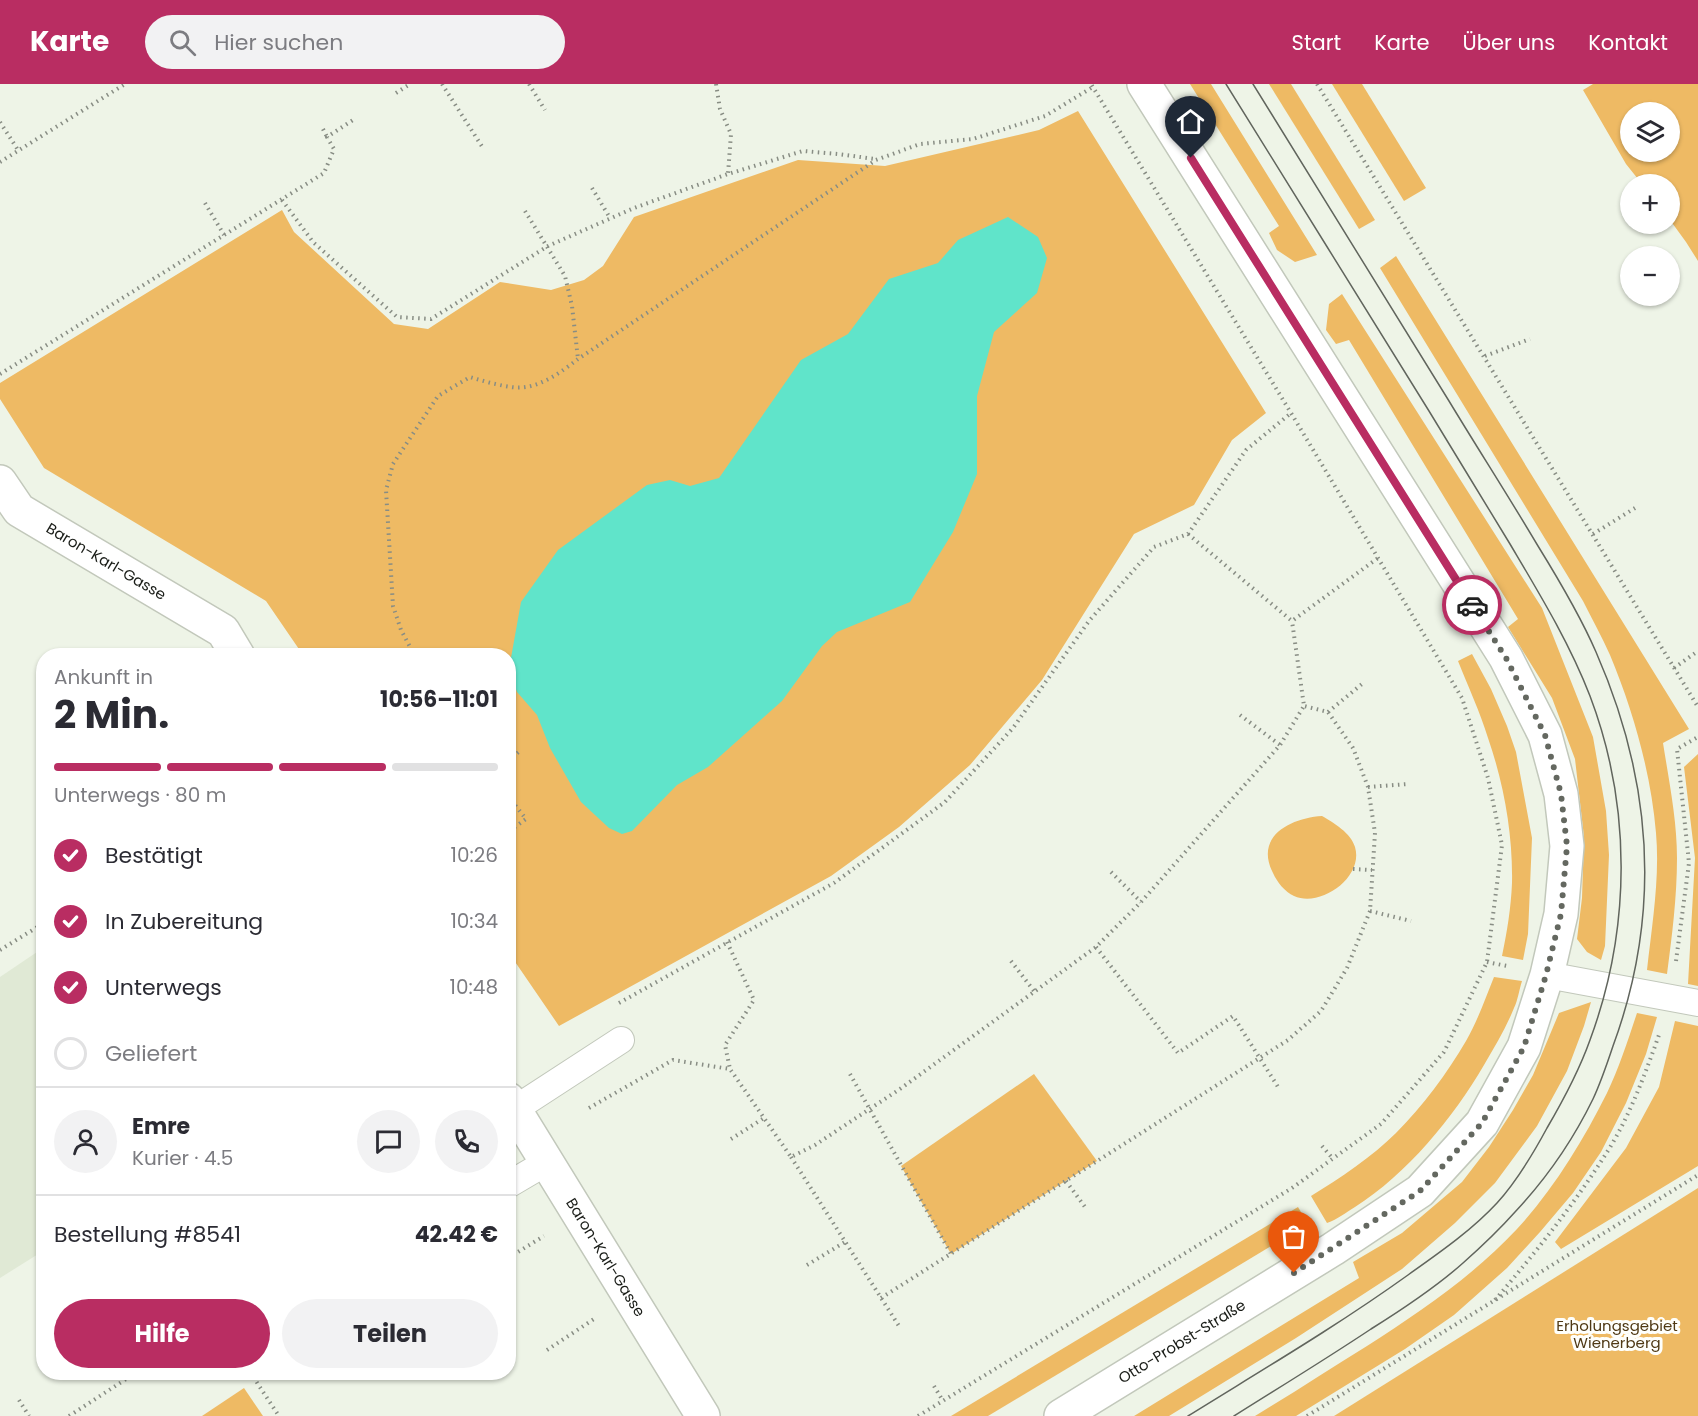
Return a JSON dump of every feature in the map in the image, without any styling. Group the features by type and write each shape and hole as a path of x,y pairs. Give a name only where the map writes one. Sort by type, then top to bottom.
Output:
{"street":[{"name":"Otto-Probst-Straße","path":"1061,1416 1333,1249 1420,1191 1482,1123 1524,1047 1546,975 1561,914 1567,846 1561,794 1545,735 1506,658 1144,84"},
{"name":"Baron-Karl-Gasse","path":"0,482 19,510 230,643"},
{"name":"Baron-Karl-Gasse","path":"516,1110 703,1416"}],"lane":[{"path":"1546,975 1698,1003"},
{"path":"516,1102 621,1040"},
{"path":"516,1177 541,1151"}],"path":[{"path":"0,162 125,84"},
{"path":"396,93 410,84"},
{"path":"442,84 483,148"},
{"path":"529,84 545,110"},
{"path":"716,84 720,109 731,134 728,174"},
{"path":"1317,84 1698,706"},
{"path":"411,648 401,630 393,606 386,490 393,464 438,396 470,377 513,388 529,386 554,377 876,160 920,144 973,139 1045,116 1092,85 1462,698 1488,778 1502,845 1487,962 1444,1052 1381,1125 1292,1188 918,1416"},
{"path":"327,137 352,120"},
{"path":"0,122 18,150"},
{"path":"0,374 324,173 334,149 323,129"},
{"path":"282,200 314,242 397,317 431,319 548,246 634,208 728,174 803,151 876,160"},
{"path":"592,188 610,218"},
{"path":"205,203 224,235"},
{"path":"525,211 566,276 578,359"},
{"path":"1485,356 1530,339"},
{"path":"613,1006 834,883 945,802 1013,728 1089,621 1154,547 1188,534 1246,450 1292,413"},
{"path":"1593,534 1635,508"},
{"path":"791,1157 815,1145 869,1110 1096,947 1141,902 1280,745 1304,706 1292,621 1188,534"},
{"path":"1292,621 1378,558"},
{"path":"1674,668 1698,651"},
{"path":"1328,712 1362,684"},
{"path":"881,1298 1288,1040 1321,1011 1347,968 1370,911 1375,833 1368,788 1353,748 1328,712 1304,706"},
{"path":"1240,715 1280,745"},
{"path":"1495,1300 1537,1249 1609,1148 1632,1106 1650,1060 1672,998 1689,863 1677,749 1698,737"},
{"path":"516,754 521,750"},
{"path":"1368,788 1408,784"},
{"path":"516,806 526,819 516,826"},
{"path":"1353,869 1372,870"},
{"path":"1111,872 1141,902"},
{"path":"1370,911 1411,921"},
{"path":"0,950 36,928"},
{"path":"727,942 754,1000 725,1045 730,1070 791,1157 899,1326"},
{"path":"1096,947 1178,1053 1233,1016 1280,1090"},
{"path":"1011,961 1034,992"},
{"path":"541,1151 673,1060 730,1070"},
{"path":"849,1074 951,1254"},
{"path":"730,1139 764,1118"},
{"path":"1322,1146 1333,1159"},
{"path":"1307,1416 1698,1175"},
{"path":"1066,1181 1085,1207"},
{"path":"807,1265 845,1242"},
{"path":"547,1350 629,1296"},
{"path":"69,1416 125,1380"},
{"path":"255,1380 279,1416"},
{"path":"934,1386 943,1401"},
{"path":"19,1400 29,1416"}],"shaded area":[{"path":"36,953 36,1255 0,1278 0,977"}],"green space":[{"path":"1190,84 1211,84 1317,255 1295,262 1277,250 1269,233 1279,226"},
{"path":"1269,84 1291,84 1375,220 1359,229"},
{"path":"1332,84 1362,84 1426,188 1404,201"},
{"path":"1593,84 1698,84 1698,261 1680,234 1680,174 1634,174 1625,162 1680,162 1680,102 1620,102 1620,154 1583,90"},
{"path":"1078,111 1266,413 1232,440 1194,505 1134,534 1042,680 970,765 899,827 831,876 559,1026 516,963 516,648 298,648 266,601 44,468 0,399 0,383 282,210 294,232 394,324 428,329 500,282 551,290 584,280 603,266 634,217 798,160 885,166 1039,130"},
{"path":"1396,256 1689,729 1663,743 1677,844 1675,902 1667,974 1647,970 1656,884 1657,850 1654,810 1633,720 1618,676 1607,648 1583,601 1380,268"},
{"path":"1342,294 1542,608 1593,737 1606,811 1609,855 1605,946 1601,960 1587,952 1577,939 1582,898 1584,837 1575,759 1552,698 1508,627 1518,619 1349,340 1336,344 1326,330 1329,304"},
{"path":"1472,654 1491,689 1516,752 1532,838 1528,934 1523,960 1502,956 1511,892 1511,847 1503,791 1494,755 1458,661"},
{"path":"1698,754 1698,986 1688,984 1695,858 1684,767"},
{"path":"1322,816 1342,829 1353,842 1356,858 1353,869 1347,879 1328,894 1305,899 1294,896 1284,889 1275,876 1268,860 1268,849 1272,839 1288,825"},
{"path":"1494,977 1522,981 1517,1002 1507,1023 1472,1085 1443,1125 1410,1162 1374,1194 1327,1223 1311,1196 1377,1150 1425,1101 1466,1041"},
{"path":"1591,1002 1567,1071 1537,1126 1495,1183 1455,1223 1402,1269 1169,1416 1134,1416 1359,1278 1353,1262 1402,1233 1462,1182 1489,1147 1533,1075 1559,1013"},
{"path":"1637,1013 1657,1017 1646,1054 1626,1103 1601,1152 1573,1193 1507,1268 1454,1315 1405,1349 1296,1416 1255,1416 1426,1306 1464,1278 1517,1229 1555,1181 1598,1111 1623,1054"},
{"path":"1675,1021 1698,1026 1698,1166 1561,1249 1555,1242 1626,1148 1659,1087"},
{"path":"1034,1074 1097,1161 951,1254 901,1166"},
{"name":"Erholungsgebiet Wienerberg","path":"1698,1188 1698,1416 1334,1416"},
{"path":"1298,1207 1308,1224 988,1416 951,1416"},
{"path":"244,1388 263,1416 202,1416"}],"water":[{"path":"1008,217 1038,237 1047,258 1037,293 994,332 977,396 977,474 953,532 910,602 837,632 822,646 782,701 708,767 677,785 632,831 622,834 609,828 581,802 550,748 537,715 517,692 516,648 513,648 521,602 558,550 647,485 670,480 690,486 719,478 801,360 848,334 889,279 938,263 958,240"}],"tram line":[{"path":"1188,1416 1381,1294 1466,1232 1504,1195 1530,1157 1559,1106 1590,1040 1613,955 1619,912 1621,868 1619,824 1604,738 1582,676 1563,637 1521,562 1226,84"},
{"path":"1234,1416 1395,1314 1441,1281 1496,1232 1537,1186 1577,1129 1604,1073 1629,996 1639,947 1644,897 1644,848 1639,799 1630,750 1615,701 1590,638 1527,528 1253,84"}],"way so far":[{"path":"1294,1273 1420,1191 1482,1123 1524,1047 1546,975 1561,914 1567,846 1561,794 1545,735 1506,658 1472,605"}],"route":[{"path":"1191,158 1472,605"}]}
